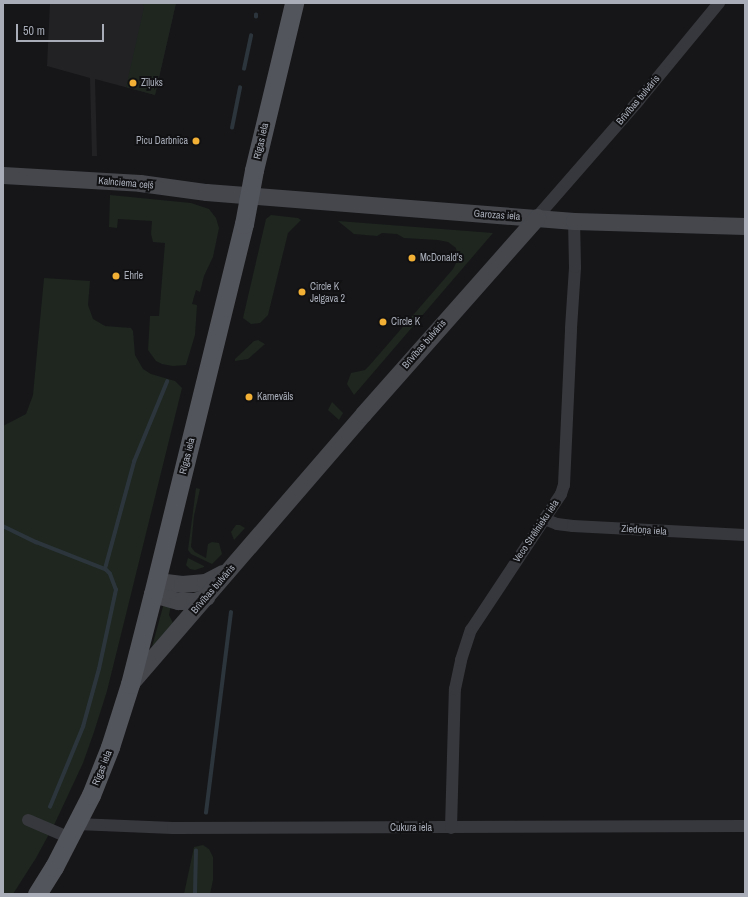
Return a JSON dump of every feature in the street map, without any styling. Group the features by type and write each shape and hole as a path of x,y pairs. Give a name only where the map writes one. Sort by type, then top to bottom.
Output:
{"main road":[{"name":"Rīgas iela","path":"37,894 54,867 91,795 110,747 130,684 244,224 248,195 294,3"},
{"name":"Kalnciema ceļš","path":"3,175 140,183 248,195"},
{"name":"Garozas iela","path":"248,195 574,221 745,226"},
{"name":"Brīvības bulvāris","path":"130,684 368,408 537,217"},
{"path":"155,587 205,582 229,571"},
{"path":"155,587 178,601 194,601 206,597"}],"street":[{"name":"Brīvības bulvāris","path":"537,217 639,100 719,3"},
{"name":"Veco Strēlnieku iela","path":"451,828 453,708 461,660 471,630 561,494 565,476 570,328 575,267 574,221"},
{"name":"Ziedoņa iela","path":"544,519 557,524 573,526 745,535"},
{"path":"28,820 73,831"},
{"name":"Cukura iela","path":"73,831 174,828 745,826"}],"shaded area":[{"name":"Zīļuks","path":"50,3 176,3 155,95 95,79 97,156 92,156 90,78 47,66"},
{"path":"142,3 176,3 155,95 126,87 144,7"},
{"path":"110,195 191,203 209,209 216,218 219,228 213,257 204,276 200,292 196,290 192,304 197,305 195,335 186,365 173,366 162,364 156,361 148,350 150,316 159,316 165,243 153,242 151,234 152,221 118,219 117,228 109,227"},
{"path":"271,215 298,218 301,220 288,233 268,315 260,323 251,324 243,318 266,219"},
{"path":"338,221 493,233 354,395 347,384 351,373 365,370 369,366 453,269 457,261 457,253 456,248 448,242 438,240 404,238 397,234 382,233 377,236 354,234"},
{"path":"44,278 90,281 88,305 93,319 105,326 131,328 133,331 135,355 143,369 151,374 175,381 182,388 107,691 94,732 83,763 55,823 36,858 13,894 3,894 3,426 26,414 33,395"},
{"path":"258,340 265,344 248,359 235,361 235,359 254,341"},
{"path":"332,402 343,413 339,420 328,410"},
{"path":"196,488 200,489 194,516 191,547 195,552 206,558 208,544 212,542 219,543 222,554 212,564 191,554 188,550"},
{"path":"236,525 240,525 245,528 234,540 231,532"},
{"path":"188,558 204,567 195,570 190,569 186,565"},
{"path":"164,603 171,605 169,615 173,623 152,647"},
{"path":"203,845 209,849 213,857 213,880 210,894 184,894 194,847"}],"waterway":[{"path":"244,69 251,36"},
{"path":"232,128 240,88"},
{"path":"50,807 83,727 99,669 116,590 110,574 105,569 134,462 167,382"},
{"path":"3,526 36,542 105,569"},
{"path":"206,813 231,613"},
{"path":"195,894 196,851"}],"place":[{"name":"Zīļuks","path":"133,83"},
{"name":"Picu Darbnīca","path":"196,141"},
{"name":"McDonald's","path":"412,258"},
{"name":"Ehrle","path":"116,276"},
{"name":"Circle K Jelgava 2","path":"302,292"},
{"name":"Circle K","path":"383,322"},
{"name":"Karnevāls","path":"249,397"}]}
